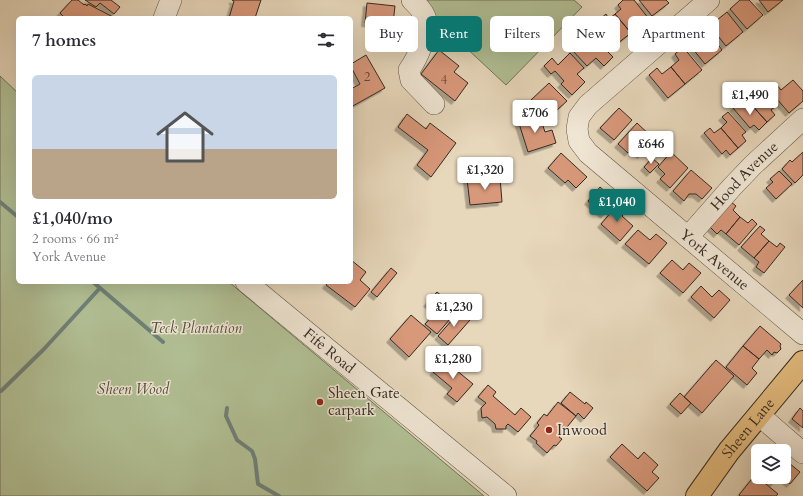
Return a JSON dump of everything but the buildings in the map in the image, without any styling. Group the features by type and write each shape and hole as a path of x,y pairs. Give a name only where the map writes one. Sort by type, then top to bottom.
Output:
{"main road":[{"name":"Sheen Lane","path":"697,496 729,451 803,362"}],"street":[{"path":"165,16 171,0"},
{"path":"412,0 420,8 426,19 426,32 415,62 402,67 411,80 434,104"},
{"name":"York Avenue","path":"709,0 588,105 579,116 577,129 579,141 588,153 803,334"},
{"name":"Hood Avenue","path":"688,237 752,165 803,119"},
{"name":"Fife Road","path":"248,284 506,496"},
{"path":"758,415 803,453"}],"green space":[{"path":"417,0 574,0 582,7 573,16 562,16 562,28 554,36 554,16 490,16 490,52 538,52 506,85 471,52 482,52 482,16 432,16"},
{"name":"Sheen Wood","path":"0,76 16,91 16,284 231,284 484,496 0,496"}],"waterway":[{"path":"0,202 16,215"},
{"path":"95,284 163,342"},
{"path":"1,391 44,349 100,288"},
{"path":"227,408 226,416 237,440 252,451 255,459 258,484 279,496"}],"place":[{"name":"Sheen Gate carpark","path":"320,402"},
{"name":"Inwood","path":"549,430"}],"park label":[{"name":"Teck Plantation","path":"196,328"}]}
